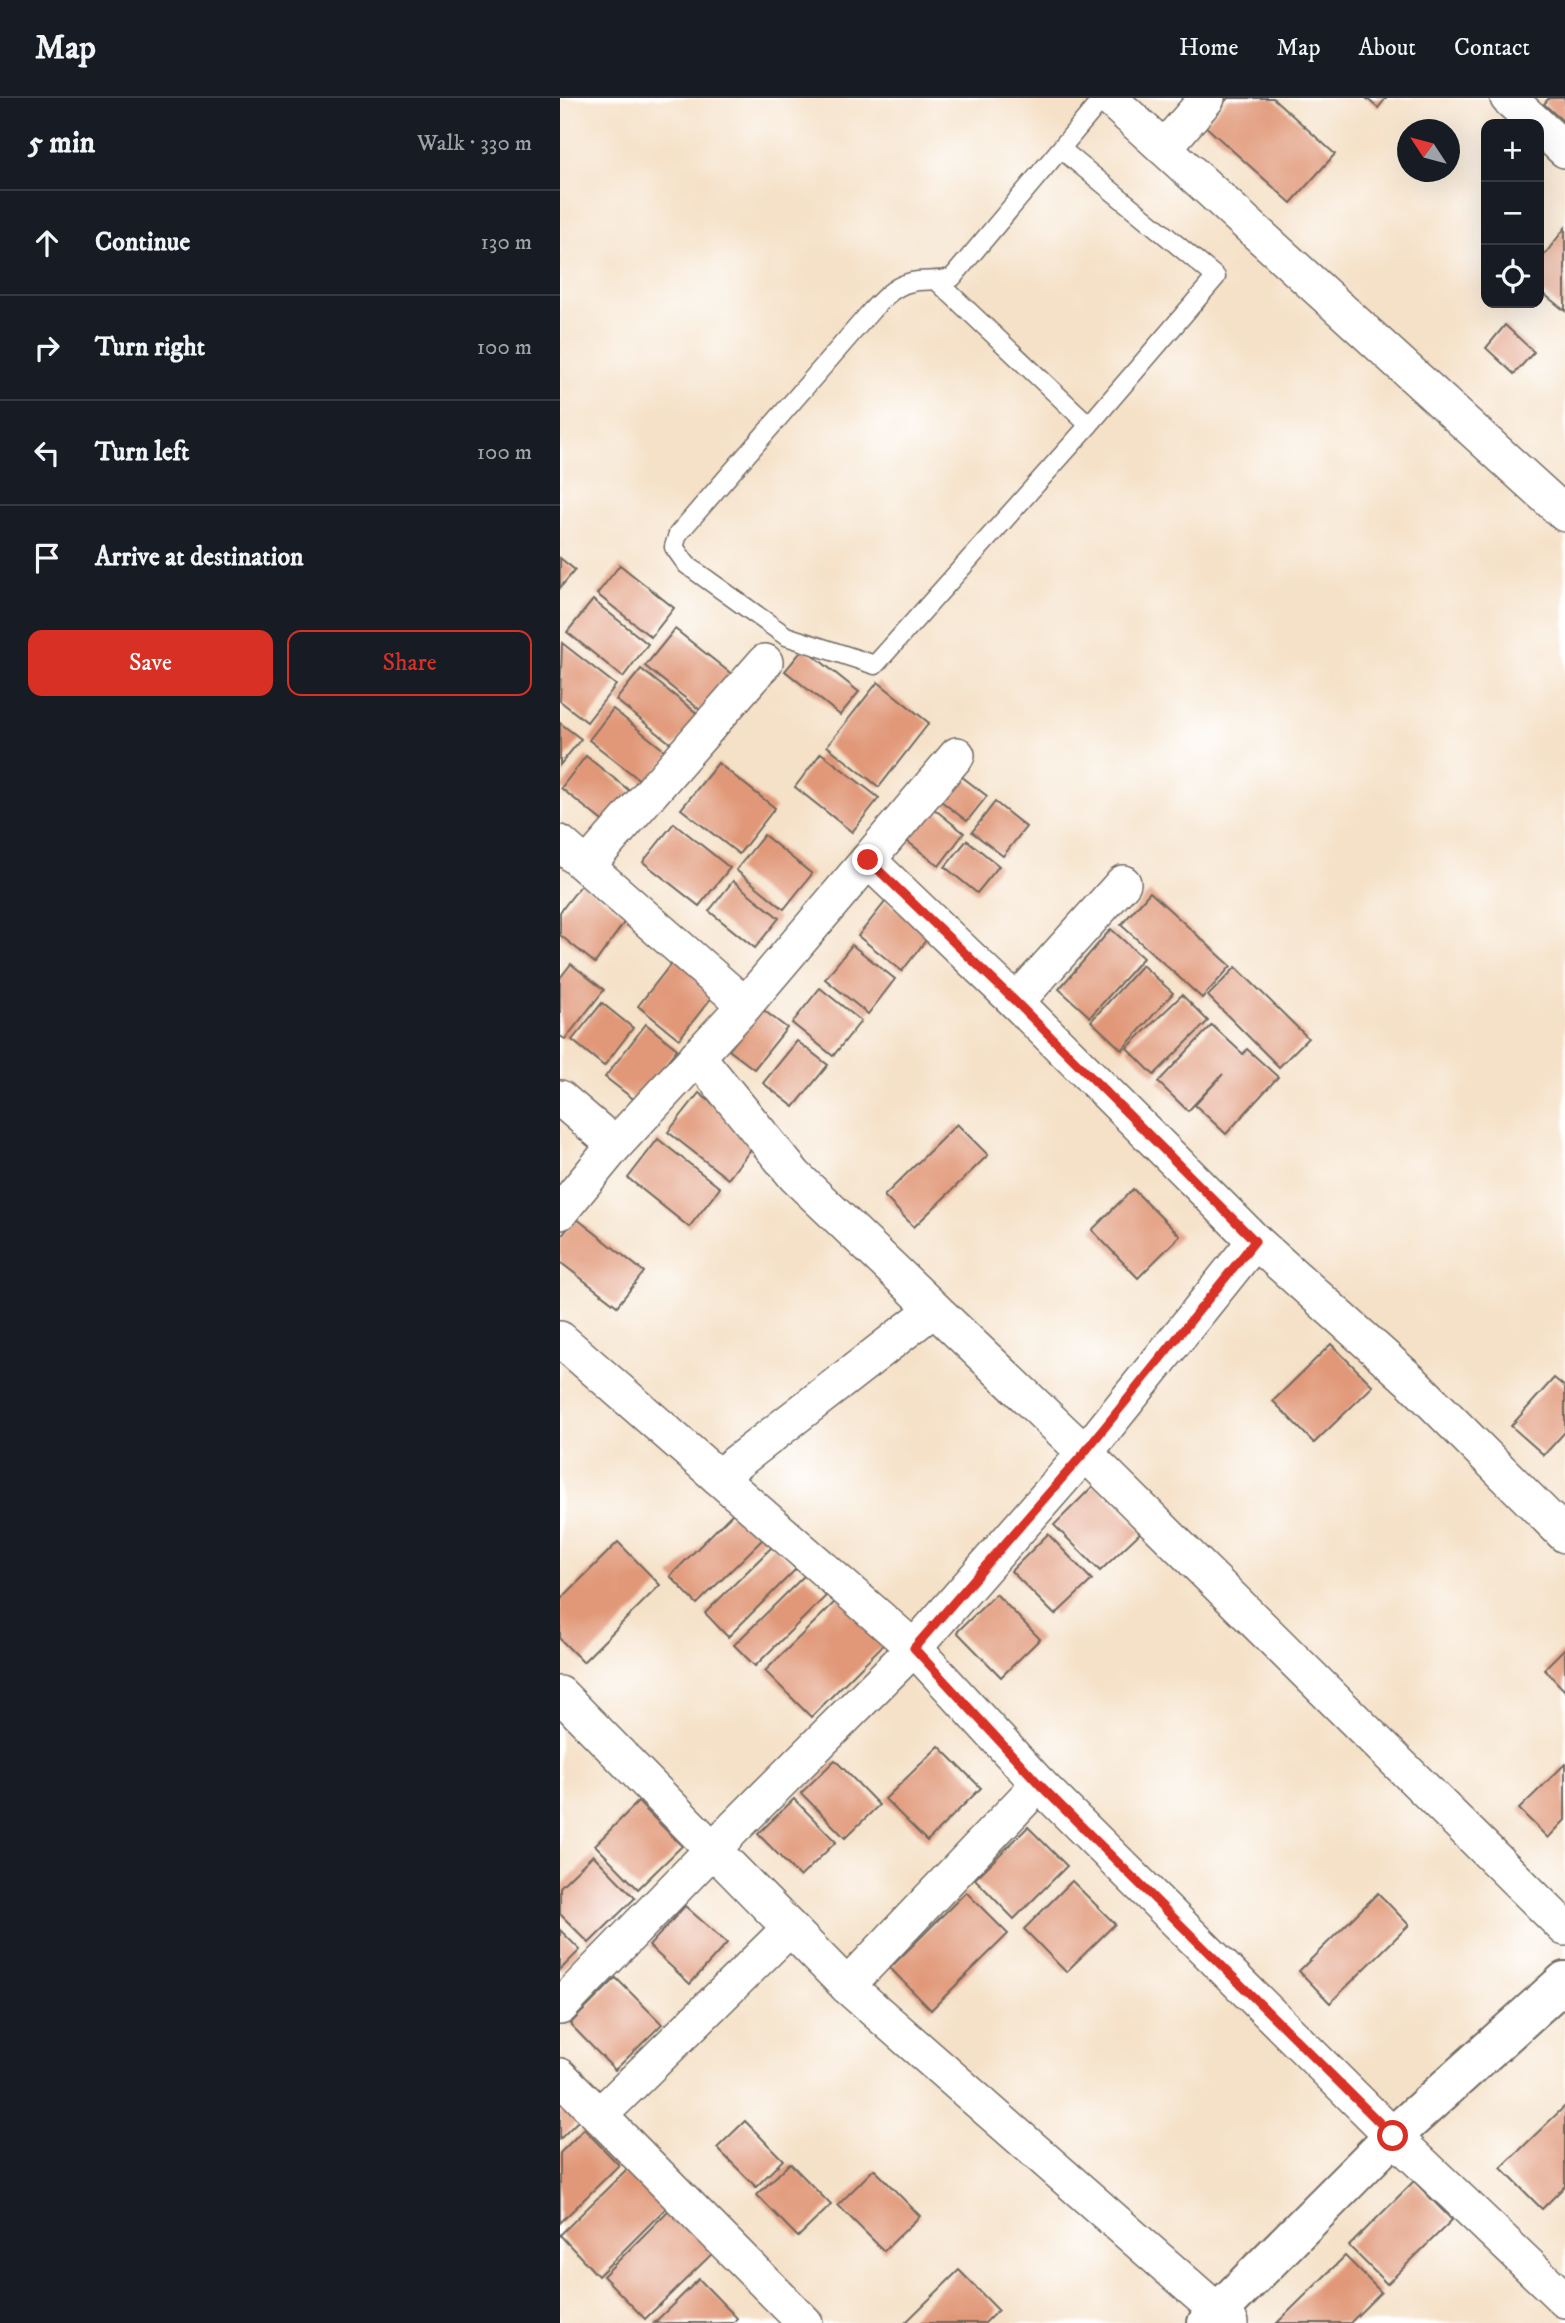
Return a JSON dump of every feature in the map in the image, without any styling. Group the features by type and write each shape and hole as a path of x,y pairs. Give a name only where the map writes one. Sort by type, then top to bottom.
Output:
{"street":[{"path":"1109,98 1565,514"},
{"path":"1164,148 1207,98"},
{"path":"1508,98 1531,119"},
{"path":"1544,131 1565,150"},
{"path":"587,866 775,649"},
{"path":"560,1212 615,1146 745,1006 957,755"},
{"path":"560,844 745,1006"},
{"path":"868,860 1016,1002 1255,1241 1411,1381 1565,1535"},
{"path":"1016,1002 1123,883"},
{"path":"697,1056 795,1175 1084,1453 1565,1928"},
{"path":"560,1098 615,1146"},
{"path":"560,2007 914,1648 1084,1453 1255,1241"},
{"path":"718,1477 934,1309"},
{"path":"560,1339 914,1648 1039,1784 1393,2136 1565,2300"},
{"path":"560,1695 847,1986 1219,2319 1393,2136 1565,1981"},
{"path":"847,1986 1039,1784"},
{"path":"600,2115 790,1928"},
{"path":"560,2076 805,2323"}],"lane":[{"path":"1061,149 1216,277 1089,425 875,665 775,649 687,565 674,547 678,534 887,294 908,283 938,282 952,278 1103,98"},
{"path":"938,282 1089,425"}],"building":[{"path":"1228,98 1273,98 1335,154 1291,203 1204,125"},
{"path":"1366,98 1386,98 1378,108"},
{"path":"1549,98 1565,98 1565,123 1544,104"},
{"path":"1565,228 1565,311 1544,294 1544,255"},
{"path":"1505,325 1534,352 1514,374 1486,348"},
{"path":"560,558 575,570 560,588"},
{"path":"620,565 674,608 651,637 597,594"},
{"path":"593,600 648,644 623,677 567,632"},
{"path":"675,629 734,676 704,713 645,666"},
{"path":"562,643 616,685 587,722 560,701"},
{"path":"804,648 859,692 840,715 785,671"},
{"path":"641,669 699,715 674,746 616,700"},
{"path":"878,682 929,723 879,787 827,746"},
{"path":"613,709 670,755 646,785 589,740"},
{"path":"560,723 581,739 560,765"},
{"path":"821,753 879,798 852,832 795,787"},
{"path":"586,756 636,796 611,828 561,788"},
{"path":"718,763 775,808 739,854 681,809"},
{"path":"957,773 987,796 967,821 937,798"},
{"path":"995,802 1026,827 1003,856 972,832"},
{"path":"933,808 964,833 939,866 907,841"},
{"path":"674,823 730,868 699,906 643,862"},
{"path":"764,835 812,874 784,909 736,870"},
{"path":"967,840 999,866 977,893 945,867"},
{"path":"733,881 779,918 755,948 709,911"},
{"path":"582,884 628,917 595,963 560,935 560,912"},
{"path":"1150,892 1231,966 1202,998 1121,925"},
{"path":"886,901 930,935 902,971 858,936"},
{"path":"1111,929 1143,958 1090,1017 1059,989"},
{"path":"852,945 895,979 868,1014 825,979"},
{"path":"678,955 719,988 679,1039 638,1006"},
{"path":"571,964 604,990 565,1039 560,1036 560,978"},
{"path":"1142,965 1173,993 1122,1050 1091,1021"},
{"path":"1236,967 1308,1038 1279,1067 1208,996"},
{"path":"820,988 861,1021 833,1056 792,1023"},
{"path":"1182,995 1208,1021 1154,1075 1127,1048"},
{"path":"602,1003 633,1028 604,1066 572,1040"},
{"path":"762,1009 787,1028 754,1069 729,1050"},
{"path":"646,1024 677,1049 636,1101 605,1077"},
{"path":"1212,1025 1243,1054 1247,1049 1278,1077 1226,1134 1195,1105 1223,1074 1188,1111 1158,1082"},
{"path":"797,1041 828,1065 794,1107 763,1083"},
{"path":"699,1093 758,1140 728,1179 668,1132"},
{"path":"957,1124 988,1155 914,1227 884,1196"},
{"path":"658,1139 720,1188 689,1227 628,1178"},
{"path":"1133,1189 1180,1236 1138,1278 1092,1230"},
{"path":"576,1218 644,1272 617,1306 560,1262 560,1238"},
{"path":"1331,1344 1373,1386 1314,1443 1273,1401"},
{"path":"1554,1378 1565,1387 1565,1432 1544,1455 1511,1426"},
{"path":"1095,1484 1141,1532 1100,1571 1054,1525"},
{"path":"739,1507 767,1535 697,1604 670,1576"},
{"path":"1048,1534 1092,1580 1055,1615 1011,1571"},
{"path":"618,1542 660,1585 583,1662 560,1639 560,1600"},
{"path":"773,1546 796,1569 728,1637 705,1613"},
{"path":"805,1575 826,1596 755,1666 734,1645"},
{"path":"996,1594 1040,1639 1001,1677 957,1632"},
{"path":"841,1596 886,1642 811,1717 765,1671"},
{"path":"1565,1648 1565,1691 1544,1669"},
{"path":"939,1746 981,1788 927,1841 885,1799"},
{"path":"835,1760 879,1805 845,1838 801,1793"},
{"path":"1565,1764 1565,1820 1548,1838 1519,1809"},
{"path":"794,1799 836,1842 800,1877 758,1834"},
{"path":"638,1802 682,1846 638,1889 595,1845"},
{"path":"1028,1827 1067,1866 1014,1919 975,1879"},
{"path":"593,1855 635,1898 589,1943 560,1914 560,1887"},
{"path":"1072,1881 1115,1924 1066,1972 1024,1929"},
{"path":"966,1892 1008,1934 931,2010 890,1968"},
{"path":"1378,1893 1409,1925 1330,2003 1299,1971"},
{"path":"685,1906 727,1943 690,1984 649,1946"},
{"path":"560,1930 580,1950 560,1970"},
{"path":"616,1978 662,2024 615,2070 570,2024"},
{"path":"560,2083 588,2111 560,2139"},
{"path":"1565,2106 1565,2186 1542,2209 1501,2168"},
{"path":"745,2121 783,2160 756,2187 717,2148"},
{"path":"584,2129 619,2165 560,2223 560,2153"},
{"path":"790,2163 831,2205 798,2237 757,2195"},
{"path":"628,2168 667,2207 598,2276 560,2235"},
{"path":"874,2169 920,2216 884,2251 838,2205"},
{"path":"1414,2181 1452,2220 1387,2284 1349,2246"},
{"path":"675,2204 718,2248 645,2319 603,2276"},
{"path":"1345,2256 1381,2292 1350,2323 1277,2323"},
{"path":"959,2270 998,2310 985,2323 905,2323"},
{"path":"699,2279 737,2318 733,2323 654,2323"}],"route":[{"path":"868,860 1016,1002 1255,1241 1084,1453 914,1648 1039,1784 1393,2136"}]}
